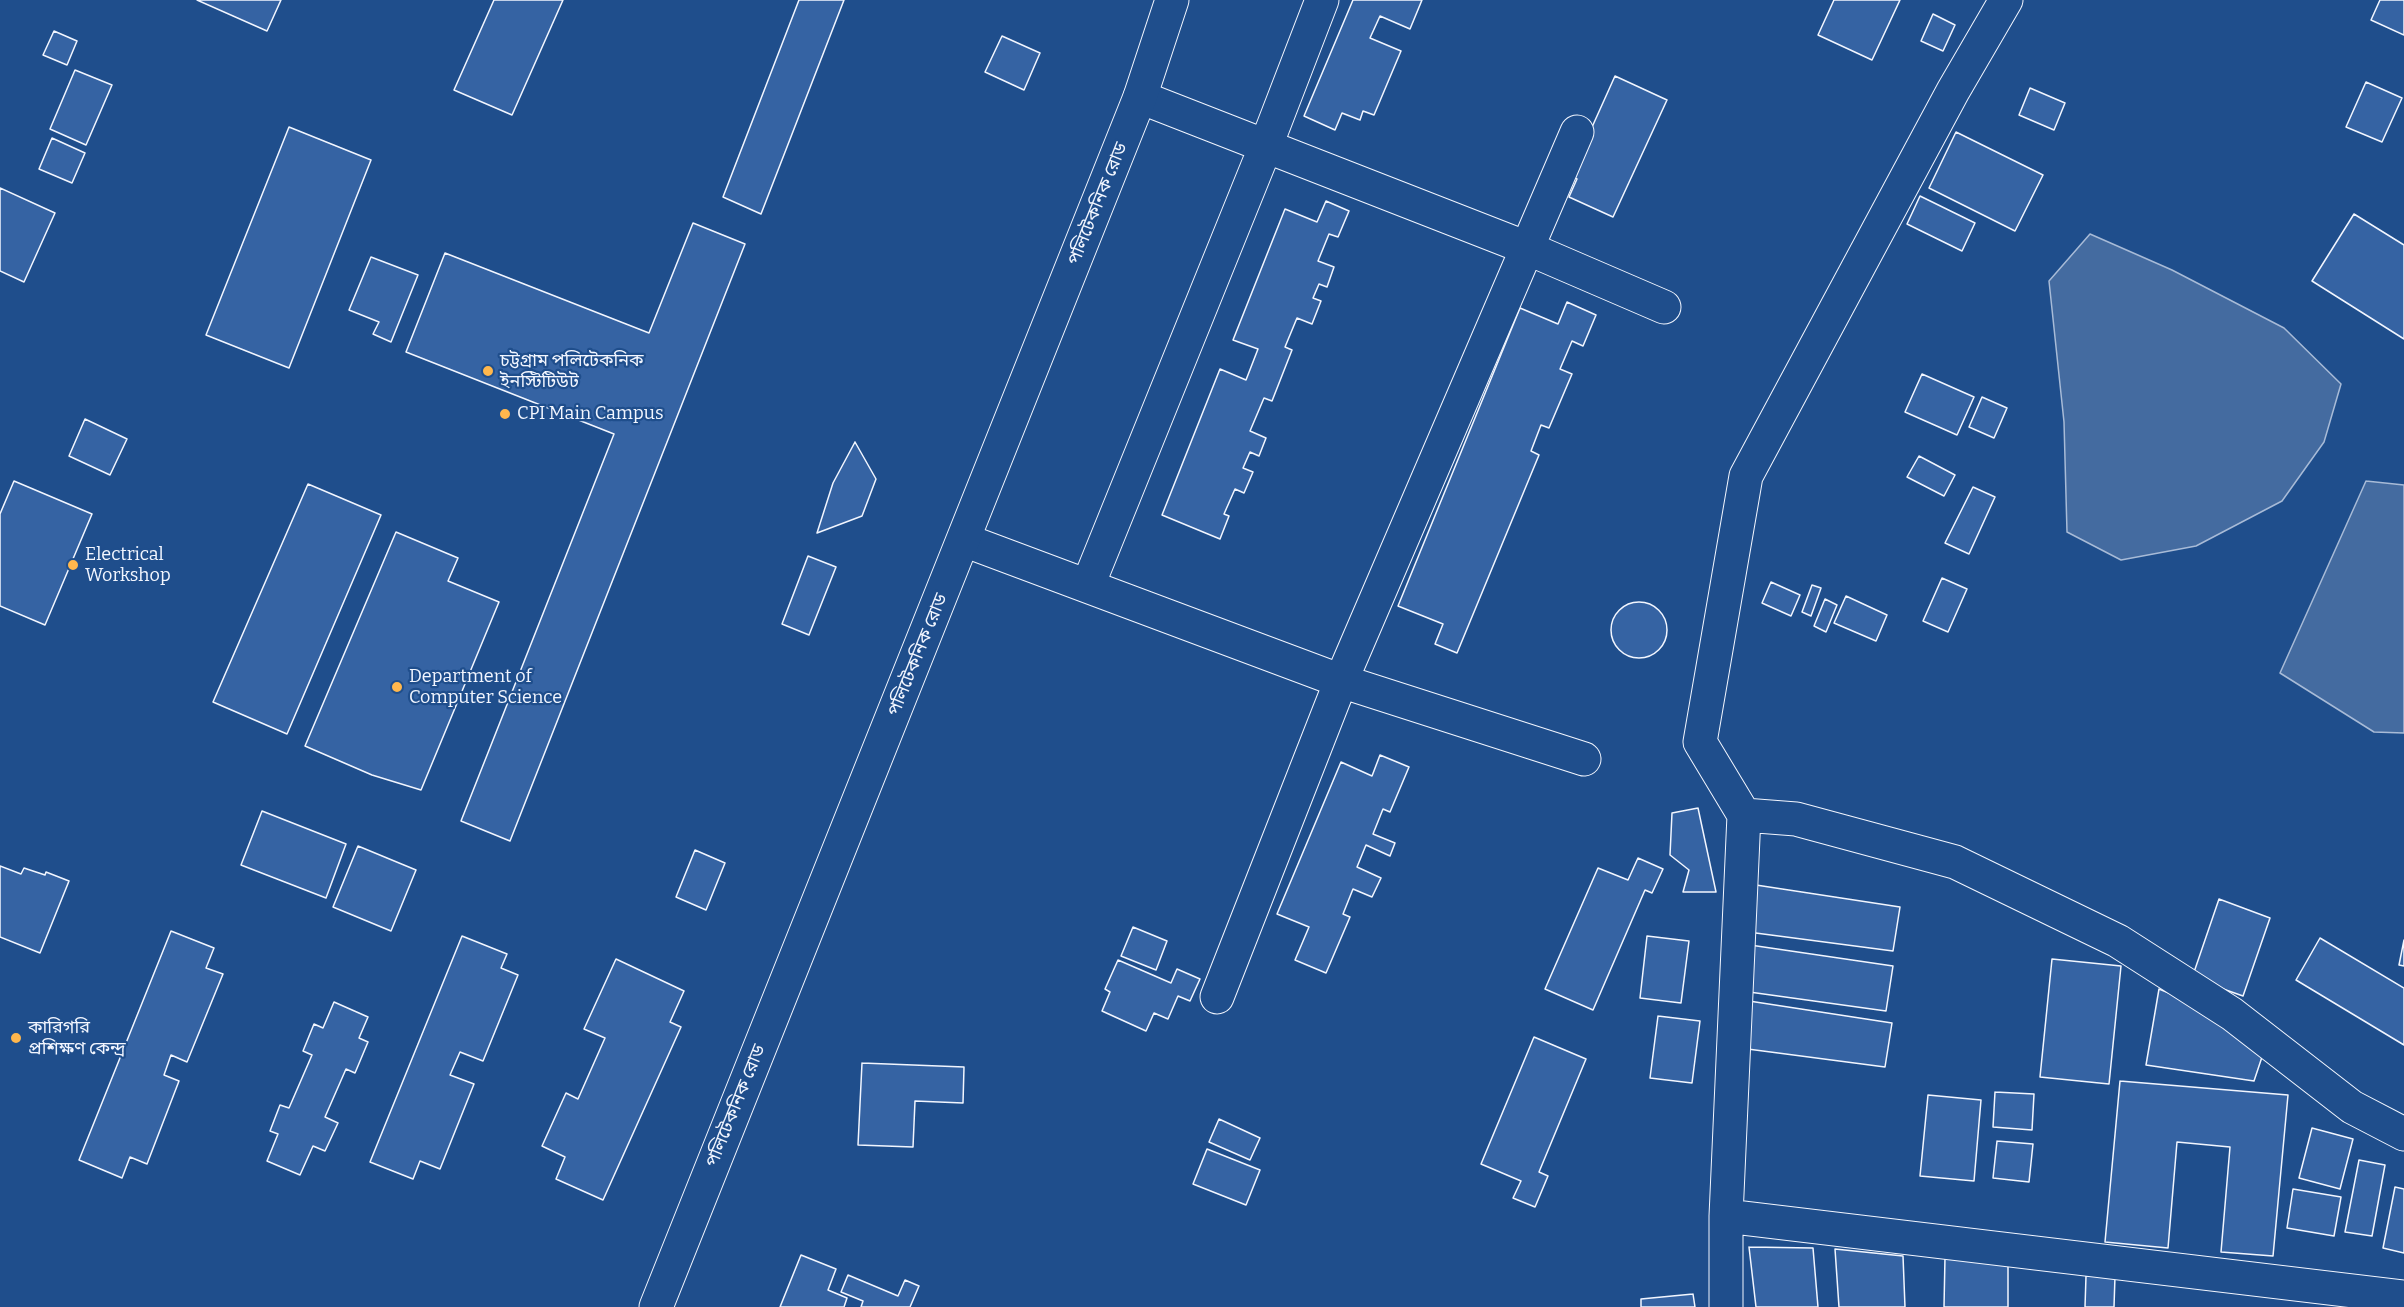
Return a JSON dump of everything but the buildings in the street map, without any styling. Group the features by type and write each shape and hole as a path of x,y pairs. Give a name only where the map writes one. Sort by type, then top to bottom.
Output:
{"street":[{"name":"পলিটেকনিক রোড","path":"656,1307 1140,97 1172,0"},
{"path":"1088,585 1265,148 1322,0"},
{"path":"1726,1307 1726,1216 1744,815 1700,742 1746,476 1948,101 2006,0"},
{"path":"1140,97 1265,148 1527,248 1664,308"},
{"path":"1217,997 1341,681 1577,132"},
{"path":"964,540 1341,681 1584,759"},
{"path":"1744,815 1796,819 1955,862 2118,941 2232,1014 2352,1107 2404,1134"},
{"path":"1726,1216 2404,1297"}],"water":[{"path":"2090,234 2172,270 2284,328 2341,384 2324,442 2282,501 2196,546 2121,560 2067,532 2064,422 2049,281"},
{"path":"2366,481 2404,485 2404,733 2374,732 2280,673"}],"place":[{"name":"চট্টগ্রাম পলিটেকনিক ইনস্টিটিউট","path":"488,371"},
{"name":"CPI Main Campus","path":"505,414"},
{"name":"Electrical Workshop","path":"73,565"},
{"name":"Department of Computer Science","path":"397,687"},
{"name":"কারিগরি প্রশিক্ষণ কেন্দ্র","path":"16,1038"}]}
